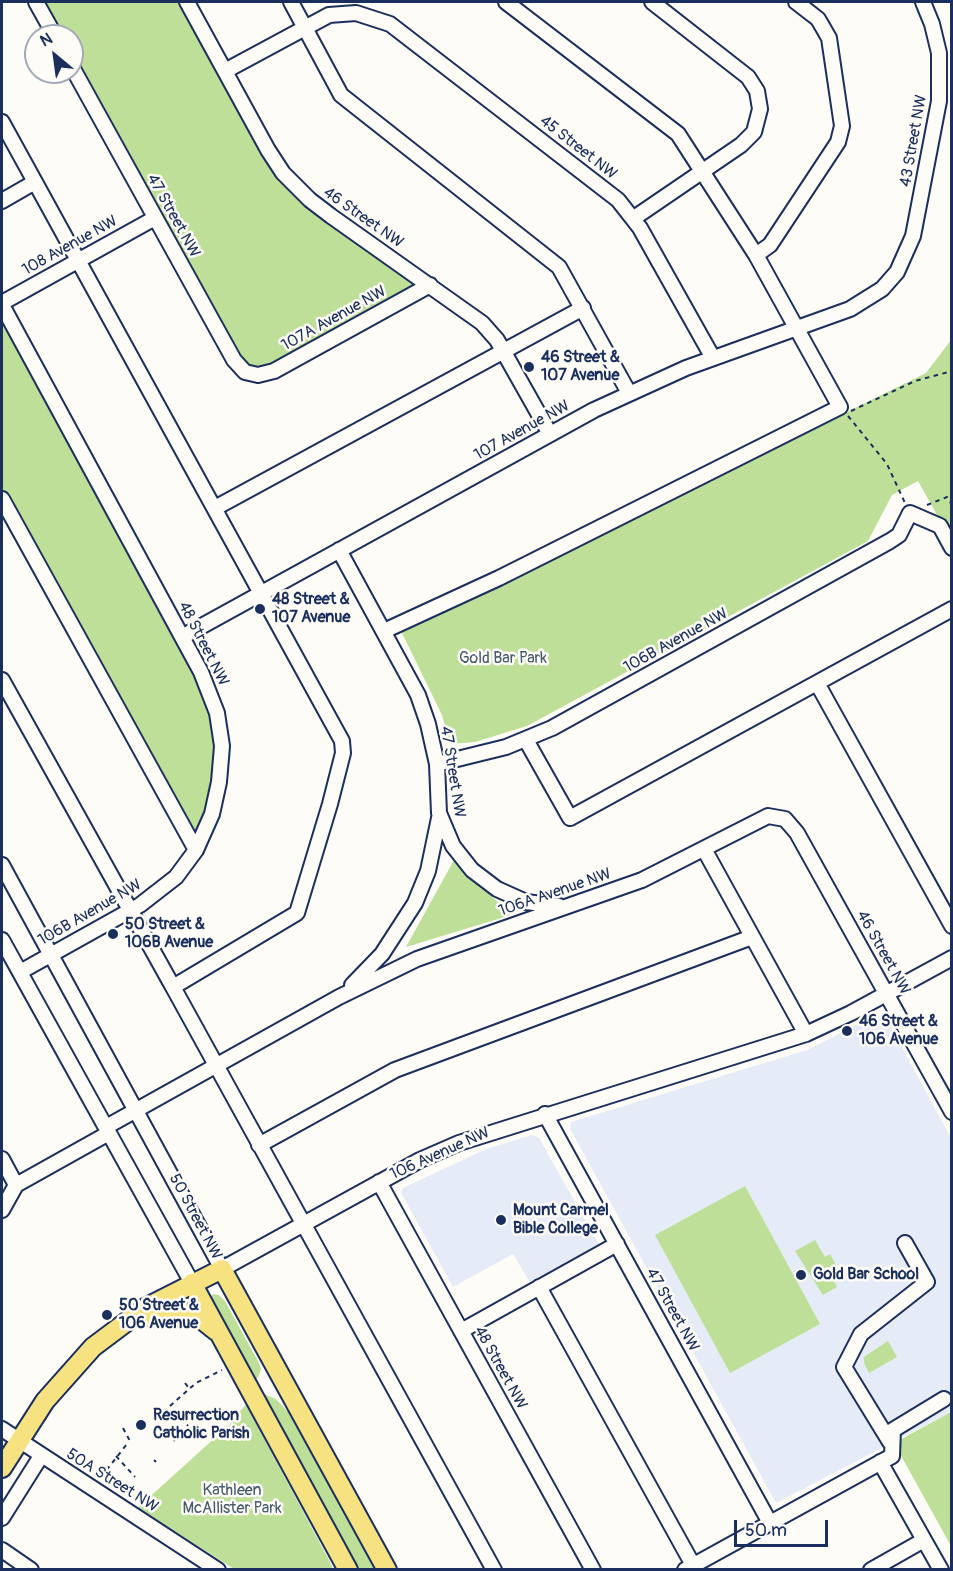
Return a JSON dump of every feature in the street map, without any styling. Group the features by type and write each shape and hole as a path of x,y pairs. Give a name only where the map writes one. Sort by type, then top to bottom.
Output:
{"main road":[{"name":"106 Avenue NW","path":"2,1468 61,1381 93,1347 124,1323 192,1283 222,1269"},
{"name":"50 Street NW","path":"222,1269 387,1569"},
{"name":"50 Street NW","path":"192,1283 339,1561 348,1569"},
{"path":"124,1323 158,1313 182,1312 201,1319 222,1336"}],"street":[{"path":"36,2 48,24"},
{"name":"46 Street NW","path":"187,2 268,150 293,185 331,216 482,323 504,352 550,434"},
{"path":"291,2 341,95 549,258 564,273 629,393"},
{"path":"384,631 499,578 840,407 756,255 678,134 506,2"},
{"path":"634,218 741,145 754,132 759,116 760,99 753,84 743,72 652,2"},
{"path":"756,255 770,245 838,142 842,126 829,38 818,19 796,2"},
{"name":"43 Street NW","path":"889,281 905,257 913,236 939,101 939,53 932,24 922,2"},
{"name":"45 Street NW","path":"305,27 342,12 368,15 400,30 618,200 634,218 713,358"},
{"path":"225,71 305,27"},
{"name":"47 Street NW","path":"81,84 237,364 252,375"},
{"path":"2,122 338,732 343,753 297,913 173,987"},
{"path":"2,201 35,182"},
{"name":"108 Avenue NW","path":"2,304 155,218"},
{"name":"107 Avenue NW","path":"182,637 550,434 629,393 713,358 850,309 889,281"},
{"name":"107A Avenue NW","path":"252,375 274,371 430,285"},
{"name":"48 Street NW","path":"2,304 182,637 212,697 222,746 217,799 205,833 196,850"},
{"path":"215,508 583,308"},
{"path":"2,499 196,850"},
{"path":"910,513 940,526 951,548"},
{"name":"106B Avenue NW","path":"437,764 526,740 559,725 890,541 899,535 910,513"},
{"name":"47 Street NW","path":"339,550 417,695 428,724 437,764 440,813 453,846 472,870 489,884 526,902 567,907"},
{"path":"526,740 570,818 951,609"},
{"path":"2,680 494,1569"},
{"path":"817,683 951,926"},
{"name":"106A Avenue NW","path":"339,997 382,954 406,921 428,871 440,813"},
{"name":"46 Street NW","path":"779,816 797,833 951,1112"},
{"name":"106A Avenue NW","path":"16,1185 137,1110 339,997 434,951 567,907 642,879 704,849 762,817 779,816"},
{"path":"704,849 806,1034"},
{"name":"106B Avenue NW","path":"20,972 151,898 176,877 196,850"},
{"name":"50 Street NW","path":"2,865 222,1269"},
{"path":"259,1145 395,1070 752,937"},
{"name":"50 Street NW","path":"2,940 192,1283"},
{"name":"106 Avenue NW","path":"222,1269 420,1160 459,1143 545,1114 806,1034 951,958"},
{"name":"47 Street NW","path":"545,1114 770,1523"},
{"path":"2,1158 16,1185 2,1210"},
{"name":"48 Street NW","path":"379,1182 593,1569"},
{"path":"905,1243 927,1282 861,1334 844,1367 887,1453 924,1540 941,1569"},
{"path":"461,1331 617,1245"},
{"path":"539,1287 689,1568 887,1453 893,1430 944,1399"},
{"name":"50A Street NW","path":"2,1429 218,1569"},
{"path":"2,1518 41,1456"},
{"path":"871,1569 924,1540"},
{"path":"2,1550 31,1569"}],"path":[{"path":"951,371 915,381 846,414 887,464 910,513 947,497 951,505"},
{"path":"168,1406 189,1388 225,1368"},
{"path":"185,1383 189,1388"},
{"path":"181,1418 188,1426"},
{"path":"101,1477 128,1443 123,1428"},
{"path":"166,1431 175,1441"},
{"path":"116,1456 135,1477"}],"shaded area":[{"name":"Gold Bar School","path":"876,1015 886,1018 951,1138 951,1412 776,1503 570,1129 571,1122 807,1050"},
{"name":"Mount Carmel Bible College","path":"532,1135 539,1138 601,1248 532,1286 513,1254 453,1287 401,1193 403,1188 486,1149"}],"green space":[{"path":"36,2 187,2 283,173 430,285 274,371 245,372 82,84 84,84 84,24 48,24"},
{"path":"2,305 201,672 222,746 196,850 2,499"},
{"name":"Gold Bar Park","path":"951,340 951,540 918,481 892,495 868,541 527,726 475,742 450,744 442,715 401,631 926,373"},
{"path":"454,860 511,915 406,947"},
{"path":"745,1186 820,1324 730,1373 655,1235"},
{"path":"815,1240 825,1257 830,1254 838,1269 830,1274 837,1287 823,1295 795,1251"},
{"path":"213,1294 219,1295 225,1301 259,1363 261,1369 258,1378 254,1379 209,1299"},
{"path":"888,1341 897,1357 869,1373 864,1357"},
{"path":"264,1394 276,1399 288,1412 376,1569 358,1569 263,1396"},
{"name":"Kathleen McAllister Park","path":"246,1405 333,1569 234,1569 139,1508 138,1501 144,1502 238,1417 238,1413"},
{"path":"951,1412 951,1546 894,1443"}],"place":[{"name":"46 Street & 107 Avenue","path":"529,367"},
{"name":"48 Street & 107 Avenue","path":"260,609"},
{"name":"50 Street & 106B Avenue","path":"113,934"},
{"name":"46 Street & 106 Avenue","path":"847,1031"},
{"name":"Mount Carmel Bible College","path":"501,1220"},
{"name":"Gold Bar School","path":"801,1275"},
{"name":"50 Street & 106 Avenue","path":"107,1315"},
{"name":"Resurrection Catholic Parish","path":"141,1425"}]}
